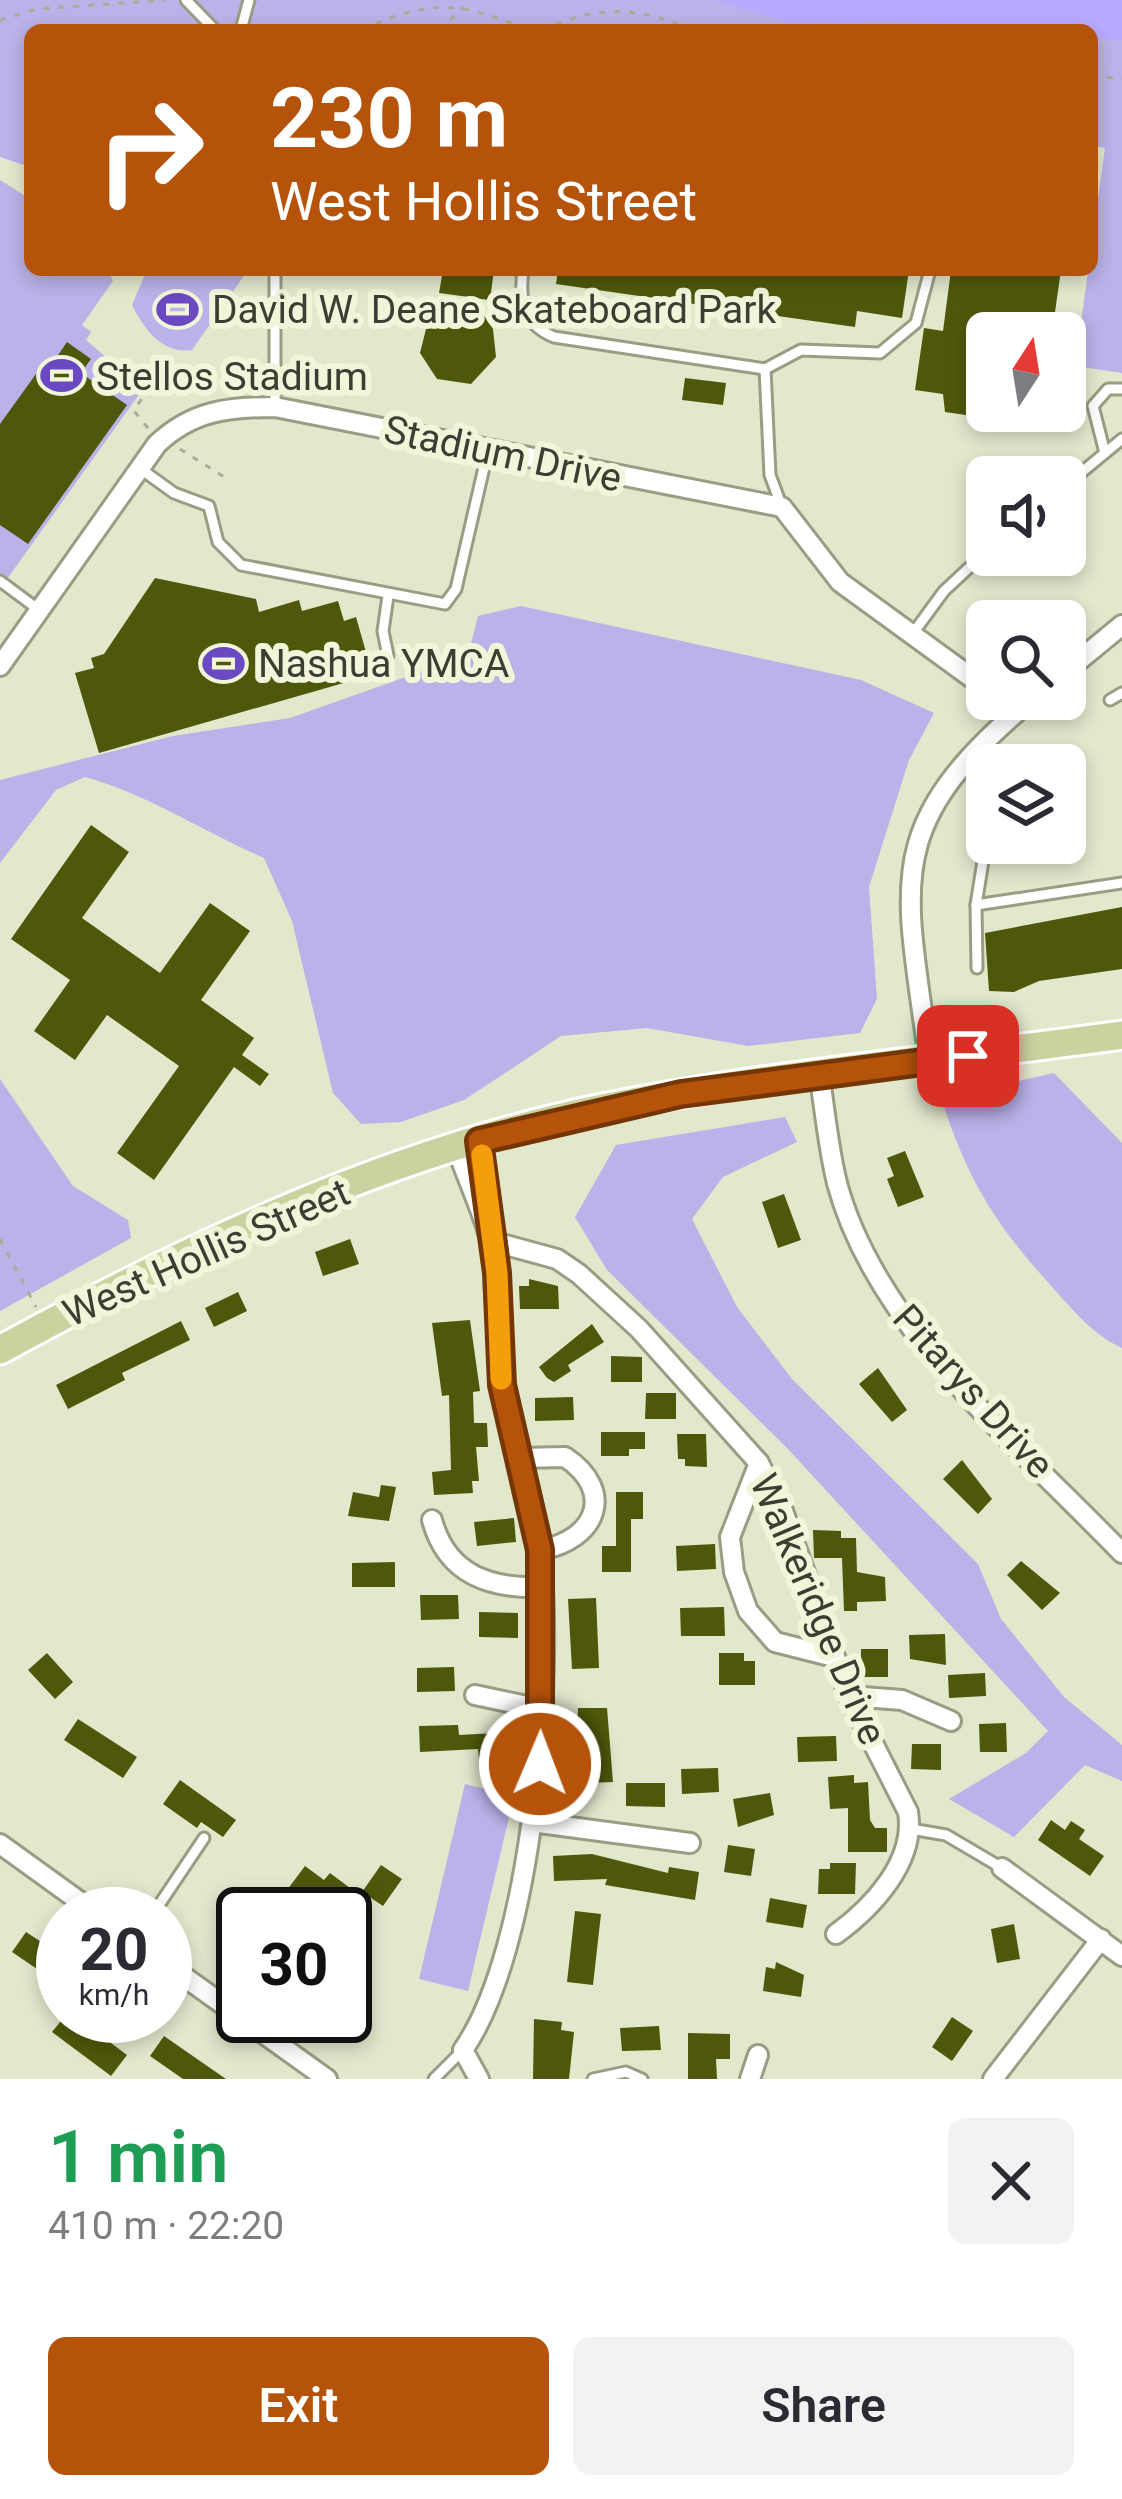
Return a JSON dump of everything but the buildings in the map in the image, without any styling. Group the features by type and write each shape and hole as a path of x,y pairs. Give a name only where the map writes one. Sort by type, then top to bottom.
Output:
{"main road":[{"name":"West Hollis Street","path":"0,1351 240,1228 468,1145 596,1110 819,1073 1122,1035"}],"street":[{"name":"Stadium Drive","path":"0,666 138,467 163,438 192,417 274,407 782,507"},
{"path":"782,507 832,574 966,674"},
{"path":"1086,655 1122,625"},
{"path":"929,1061 911,923 914,855 941,788 1008,720"},
{"name":"Pitarys Drive","path":"819,1073 837,1184 881,1285 932,1352 1122,1553"},
{"path":"468,1145 491,1241 502,1385 540,1550 542,1587 541,1708 532,1822 492,1994 482,2022 463,2050 479,2079"},
{"name":"Walkeridge Drive","path":"491,1241 557,1259 579,1274 639,1329 759,1463 783,1510 849,1696 908,1812 911,1829"},
{"path":"519,1458 565,1457 580,1470 592,1498 591,1522 583,1534 571,1544 540,1550"},
{"path":"759,1463 730,1537 734,1572 748,1611 775,1642 834,1657"},
{"path":"432,1520 448,1555 478,1580 502,1587 542,1587"},
{"path":"475,1695 541,1708"},
{"path":"849,1696 902,1700 951,1721"},
{"path":"532,1822 689,1843"},
{"path":"836,1934 884,1887 900,1862 911,1829"},
{"path":"0,1844 60,1887"},
{"path":"1002,1868 1122,1956"},
{"path":"993,2079 1101,1939"},
{"path":"192,1982 327,2079"},
{"path":"750,2079 758,2055"}],"lane":[{"path":"186,0 209,24"},
{"path":"274,276 274,407"},
{"path":"523,276 523,309 539,331 554,337 765,369 801,350 867,355 891,348 923,312 929,276"},
{"path":"765,369 770,475 782,507"},
{"path":"1105,453 1093,406 1108,389 1122,388"},
{"path":"1086,469 1122,439"},
{"path":"138,467 175,493 209,506 218,542 241,565 445,604 452,598 464,557 488,450"},
{"path":"911,636 944,591 966,571"},
{"path":"0,581 39,610"},
{"path":"388,596 383,631 388,656"},
{"path":"1110,700 1122,693"},
{"path":"977,968 976,905 983,864"},
{"path":"976,905 1122,883"},
{"path":"911,1829 946,1835 1002,1868"},
{"path":"171,1887 204,1838"},
{"path":"434,2079 463,2050"},
{"path":"593,2079 626,2072 642,2079"}],"path":[{"path":"0,20 37,9 166,0"},
{"path":"372,24 399,7 425,1 464,7 510,24"},
{"path":"446,24 464,7"},
{"path":"556,24 576,15 622,7 674,24"},
{"path":"148,428 134,411 168,356"},
{"path":"174,445 229,480"},
{"path":"0,1239 37,1309"}],"shaded area":[{"path":"0,0 1122,0 1122,373 1086,368 1082,312 1087,276 1098,276 1098,199 1105,148 1098,146 1098,24 24,24 24,165 0,157"},
{"path":"712,0 1122,0 1122,40 1098,38 1098,24 796,24"},
{"name":"Stellos Stadium","path":"0,180 24,195 24,276 111,276 113,281 82,325 91,332 86,340 143,389 7,579 0,574"},
{"name":"David W. Deane Skateboard Park","path":"144,276 244,276 192,350 163,344 132,305"},
{"path":"521,606 861,680 934,713 909,760 869,887 877,999 860,1033 748,1046 647,1028 561,1036 464,1100 401,1122 361,1124 333,1093 292,921 264,858 153,803 85,777 56,790 0,863 0,780 173,736 290,718 468,655 478,616"},
{"path":"1054,1073 1122,1143 1122,1348 1077,1314 999,1222 973,1178 941,1098"},
{"path":"0,1079 73,1186 128,1220 131,1238 0,1311"},
{"path":"785,1117 797,1142 723,1177 692,1219 737,1307 792,1379 978,1564 1001,1619 1064,1697 1122,1745 1122,1781 1085,1765 1014,1837 949,1799 1026,1753 1048,1731 788,1449 607,1270 575,1217 616,1145"},
{"path":"465,1784 514,1796 468,1991 419,1979"}],"slow traffic":[{"path":"482,1155 497,1273 501,1379"}],"place":[{"name":"David W. Deane Skateboard Park","path":"178,309"},
{"name":"Stellos Stadium","path":"62,376"},
{"name":"Nashua YMCA","path":"224,663"}],"route":[{"path":"540,1764 540,1550 502,1385 492,1215 479,1141 596,1110 681,1094 968,1056"}]}
